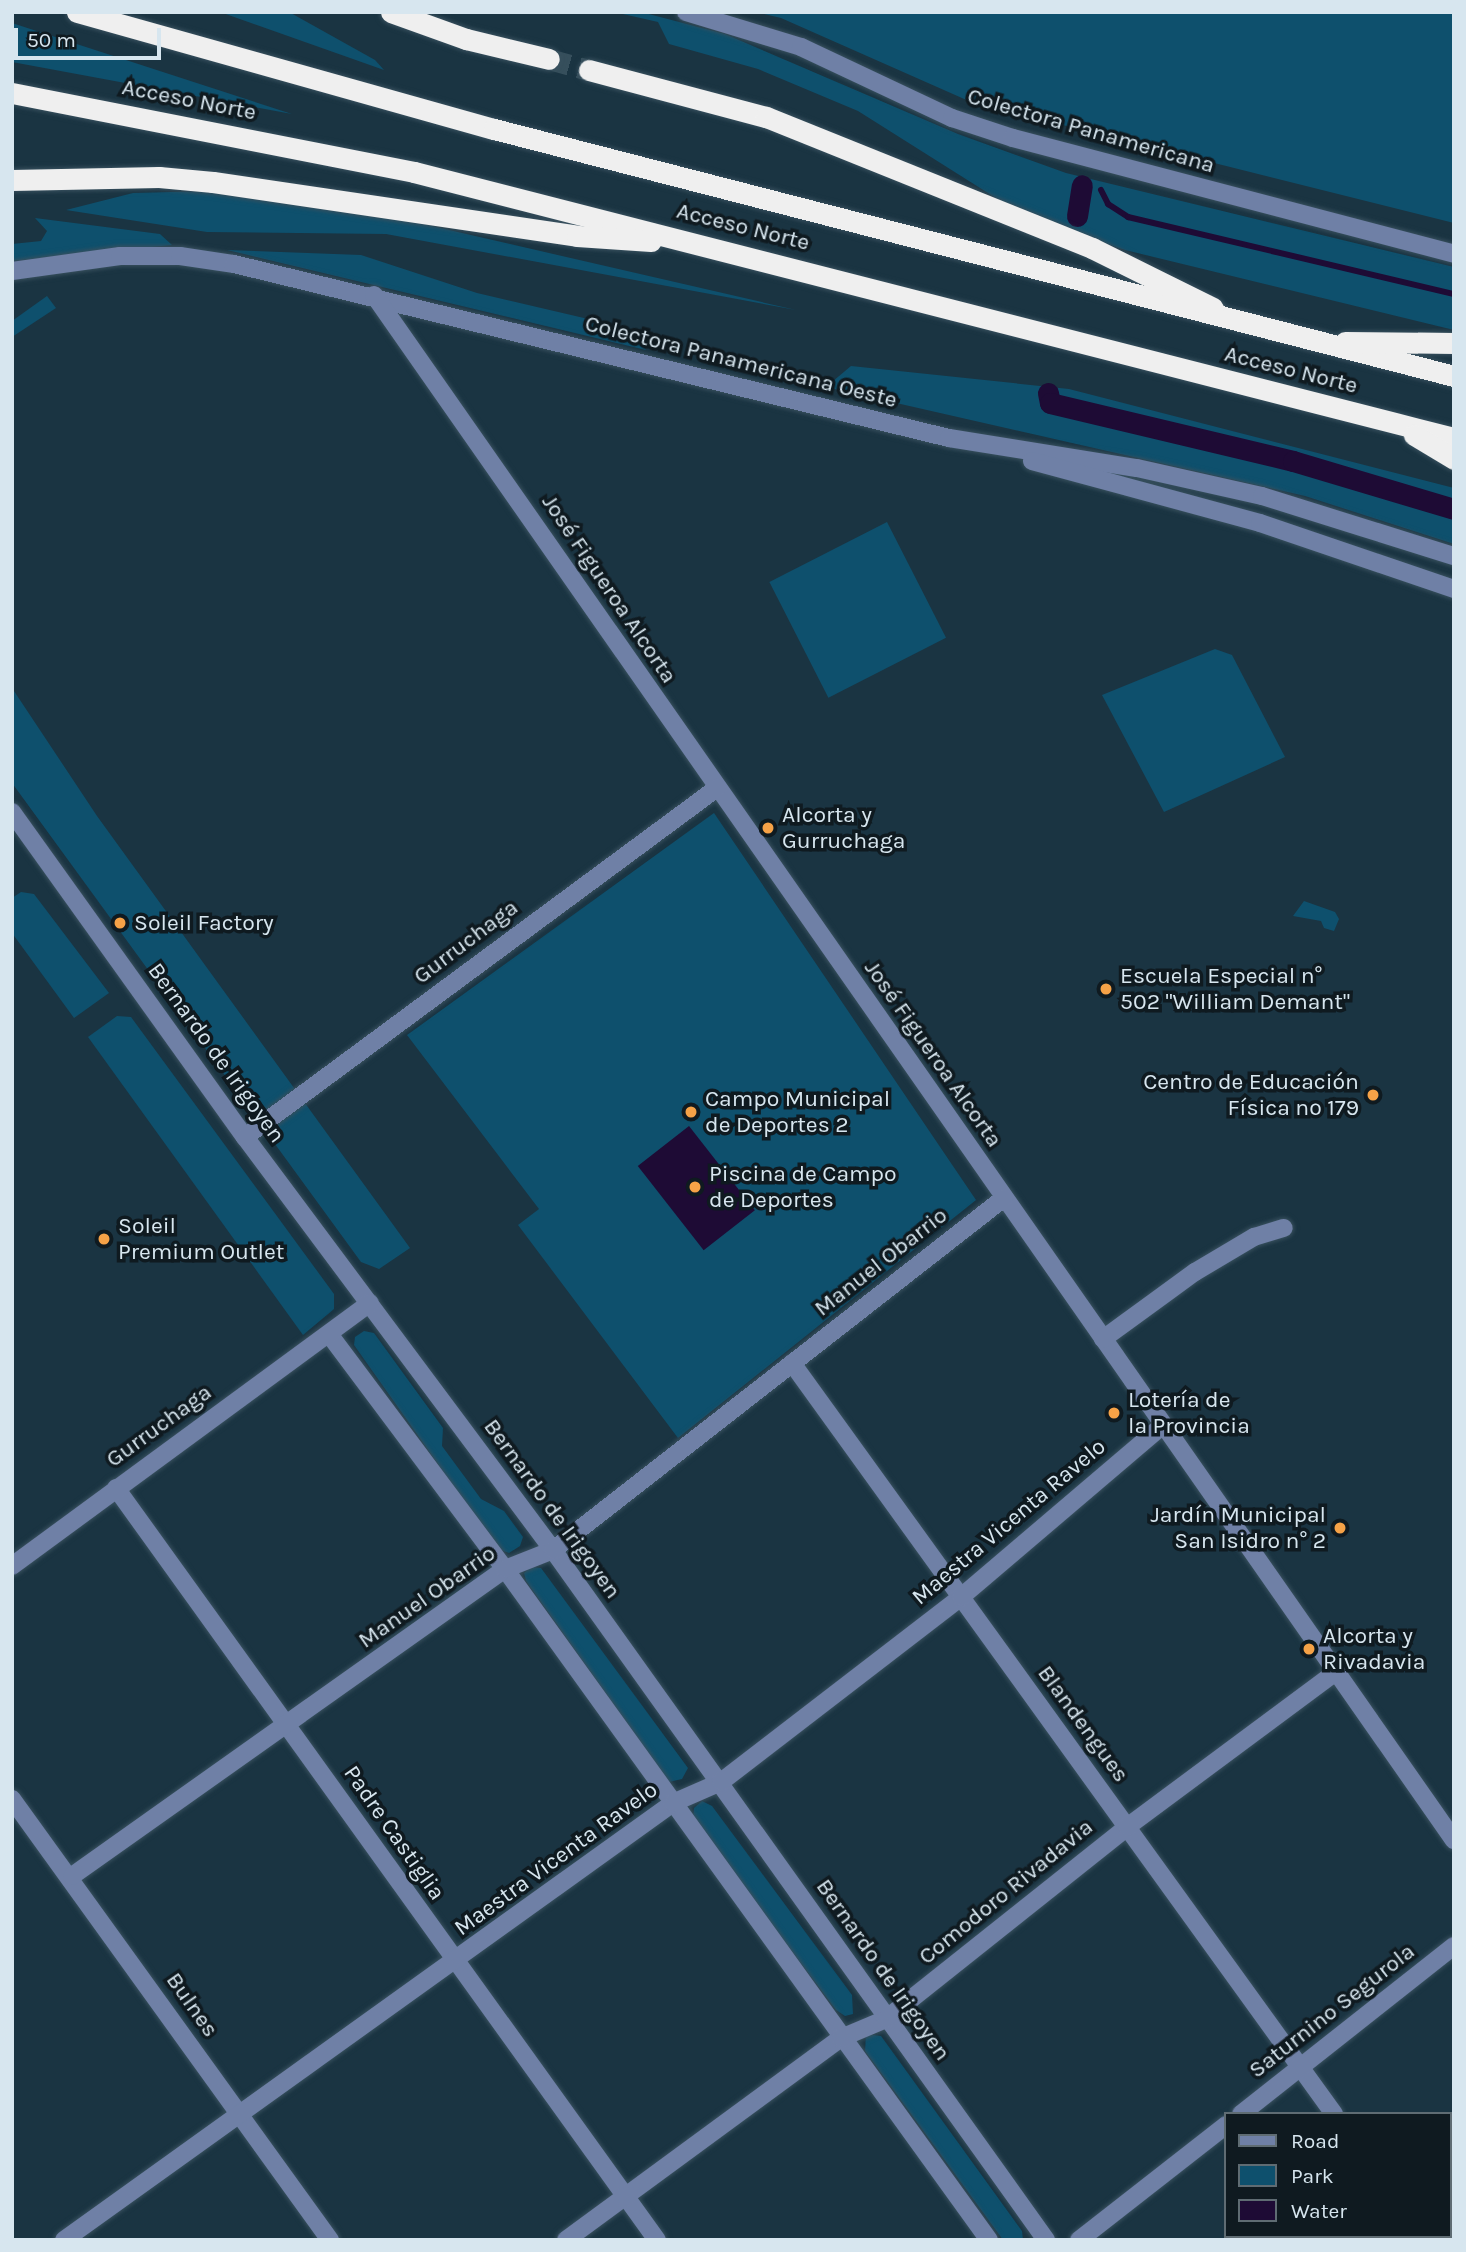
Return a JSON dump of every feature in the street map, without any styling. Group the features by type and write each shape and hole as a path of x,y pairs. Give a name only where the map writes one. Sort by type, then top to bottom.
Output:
{"highway":[{"name":"Acceso Norte","path":"77,12 481,126 1249,326 1454,376"},
{"path":"391,12 466,39 549,59"},
{"path":"589,69 766,117 935,181 1141,270 1249,326"},
{"name":"Acceso Norte","path":"12,93 414,172 709,245 1454,438"},
{"path":"12,180 159,177 213,182 577,236 709,245"},
{"path":"1315,342 1454,342"},
{"path":"1398,424 1454,459"}],"street":[{"name":"Colectora Panamericana","path":"686,12 801,47 953,118 1013,138 1454,254"},
{"name":"Colectora Panamericana Oeste","path":"12,271 120,256 180,256 374,295 694,378 972,442 1137,468 1262,496 1454,556"},
{"path":"12,284 49,267"},
{"name":"José Figueroa Alcorta","path":"374,295 716,788 1454,1840"},
{"path":"972,442 1142,494 1260,523 1454,589"},
{"name":"Gurruchaga","path":"245,1137 716,788"},
{"name":"Bernardo de Irigoyen","path":"12,812 245,1137 553,1550 1046,2240"},
{"name":"Manuel Obarrio","path":"72,1876 505,1569 553,1550 1004,1198"},
{"path":"1103,1339 1195,1272 1254,1237 1284,1228"},
{"name":"Gurruchaga","path":"12,1566 370,1303"},
{"path":"328,1335 505,1569 989,2240"},
{"name":"Blandengues","path":"792,1363 1333,2112"},
{"name":"Maestra Vicenta Ravelo","path":"64,2240 241,2117 673,1803 720,1782 961,1597 1163,1424"},
{"name":"Padre Castiglia","path":"116,1488 657,2240"},
{"name":"Comodoro Rivadavia","path":"566,2240 841,2038 886,2019 1127,1827 1336,1672"},
{"name":"Bulnes","path":"12,1799 72,1876 330,2240"},
{"name":"Saturnino Segurola","path":"1244,2112 1454,1946"},
{"path":"1079,2240 1224,2127"}],"green space":[{"path":"220,12 289,12 375,60 384,70"},
{"path":"614,12 641,12 725,34 958,134 1066,173 1454,267 1454,330 1125,250 1062,229 1007,205 858,111 758,69 669,44 658,22"},
{"path":"755,12 1454,12 1454,223 971,102 781,18"},
{"path":"12,23 292,114 12,62"},
{"path":"211,191 393,217 796,310 386,234 207,232 66,210 133,193"},
{"path":"35,218 160,234 172,245 12,261 12,244 41,241 47,231"},
{"path":"227,250 361,255 477,293 631,329 646,350"},
{"path":"47,296 56,308 12,337 12,321"},
{"path":"851,366 1069,389 1454,488 1454,544 1305,496 826,387"},
{"path":"887,522 946,638 828,698 769,582"},
{"path":"1215,649 1232,655 1285,757 1164,812 1102,695"},
{"path":"12,688 97,816 410,1248 379,1269 361,1262 12,783"},
{"name":"Campo Municipal de Deportes 2","path":"714,813 976,1200 678,1438 518,1225 539,1209 407,1035"},
{"path":"21,892 34,894 109,993 74,1018 12,933 12,898"},
{"path":"1304,901 1335,912 1339,919 1334,931 1324,928 1321,921 1293,916"},
{"path":"117,1016 131,1017 334,1294 334,1309 303,1335 88,1037"},
{"path":"364,1331 374,1333 443,1428 442,1446 481,1499 504,1511 523,1537 520,1546 509,1553 498,1549 354,1345 355,1337"},
{"path":"531,1567 541,1568 688,1768 682,1779 669,1782 526,1581 524,1573"},
{"path":"702,1801 712,1806 852,1995 853,2014 845,2016 836,2010 693,1819 694,1808"},
{"path":"866,2034 881,2036 1022,2231 1023,2240 1003,2240 865,2051"}],"water":[{"name":"Piscina de Campo de Deportes","path":"689,1126 755,1210 704,1250 638,1166"}],"waterway":[{"path":"1077,216 1082,185"},
{"path":"1101,190 1108,204 1128,217 1454,294"},
{"path":"1048,393 1050,403 1293,461 1454,509"}],"tunnel":[{"path":"549,59 589,70"}],"place":[{"name":"Alcorta y Gurruchaga","path":"768,828"},
{"name":"Soleil Factory","path":"120,923"},
{"name":"Escuela Especial n° 502 \"William Demant\"","path":"1106,989"},
{"name":"Centro de Educación Física nº 179","path":"1373,1095"},
{"name":"Campo Municipal de Deportes 2","path":"691,1112"},
{"name":"Piscina de Campo de Deportes","path":"695,1187"},
{"name":"Soleil Premium Outlet","path":"104,1239"},
{"name":"Lotería de la Provincia","path":"1114,1413"},
{"name":"Jardín Municipal San Isidro n° 2","path":"1340,1528"},
{"name":"Alcorta y Rivadavia","path":"1309,1649"}]}
